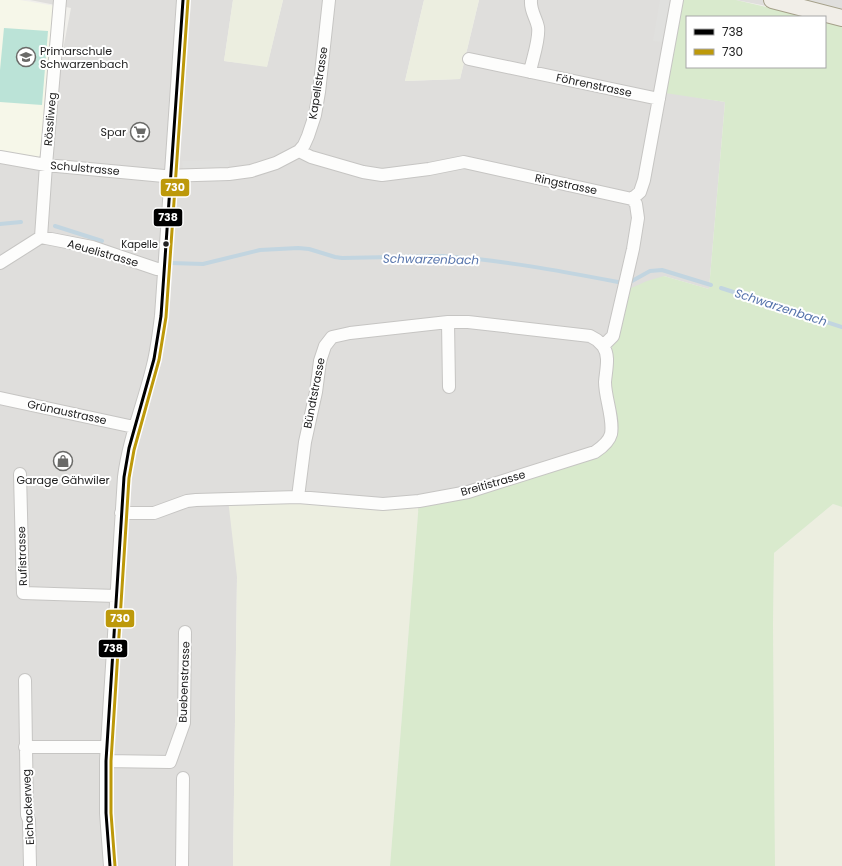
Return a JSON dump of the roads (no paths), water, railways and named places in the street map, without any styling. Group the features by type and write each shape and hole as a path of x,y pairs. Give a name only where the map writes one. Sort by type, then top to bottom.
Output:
{"main road":[{"path":"772,0 842,18"}],"street":[{"name":"Rössliweg","path":"41,237 60,0"},
{"path":"110,866 106,813 106,761 121,514 128,451 153,364 160,327 172,176 183,0"},
{"name":"Kapellstrasse","path":"299,151 304,145 308,136 316,108 329,0"},
{"path":"530,72 538,32 537,24 531,10 531,0"},
{"path":"603,346 613,336 628,272 638,218 636,204 632,199 640,192 644,180 677,0"},
{"name":"Föhrenstrasse","path":"469,59 659,99"},
{"path":"172,176 229,174 251,171 276,163 299,151"},
{"name":"Ringstrasse","path":"299,151 311,157 363,172 382,175 429,169 464,162 632,199"},
{"name":"Schulstrasse","path":"0,157 46,165 172,176"},
{"path":"0,263 41,237"},
{"name":"Aeuelistrasse","path":"41,237 92,247 156,269 165,269"},
{"path":"448,322 449,387"},
{"name":"Bündtstrasse","path":"298,497 305,442 316,392 320,361 324,346 337,335 448,322 468,322 590,336 603,346"},
{"name":"Breitistrasse","path":"121,514 154,513 187,501 196,500 298,497 382,504 419,501 468,492 594,452 602,448 606,443 611,436 612,428 605,384 607,357 603,346"},
{"name":"Grünaustrasse","path":"0,398 134,427"},
{"name":"Rufistrasse","path":"20,474 23,594 116,596"},
{"name":"Buebenstrasse","path":"106,761 170,762 184,724 185,632"},
{"name":"Eichackerweg","path":"25,680 25,747 30,866"},
{"path":"25,747 108,747"},
{"path":"182,866 183,778"}],"waterway":[{"name":"Schwarzenbach","path":"0,224 21,222"},
{"name":"Schwarzenbach","path":"55,226 102,241"},
{"name":"Schwarzenbach","path":"171,263 203,264 260,250 298,248 309,249 342,258 443,256 487,260 531,266 618,282 632,281 650,271 662,270 711,285"},
{"name":"Schwarzenbach","path":"721,288 842,327"}],"place":[{"name":"Primarschule Schwarzenbach","path":"26,57"},
{"name":"Spar","path":"140,132"},
{"name":"Kapelle","path":"166,244"},
{"name":"Garage Gähwiler","path":"63,461"}]}
